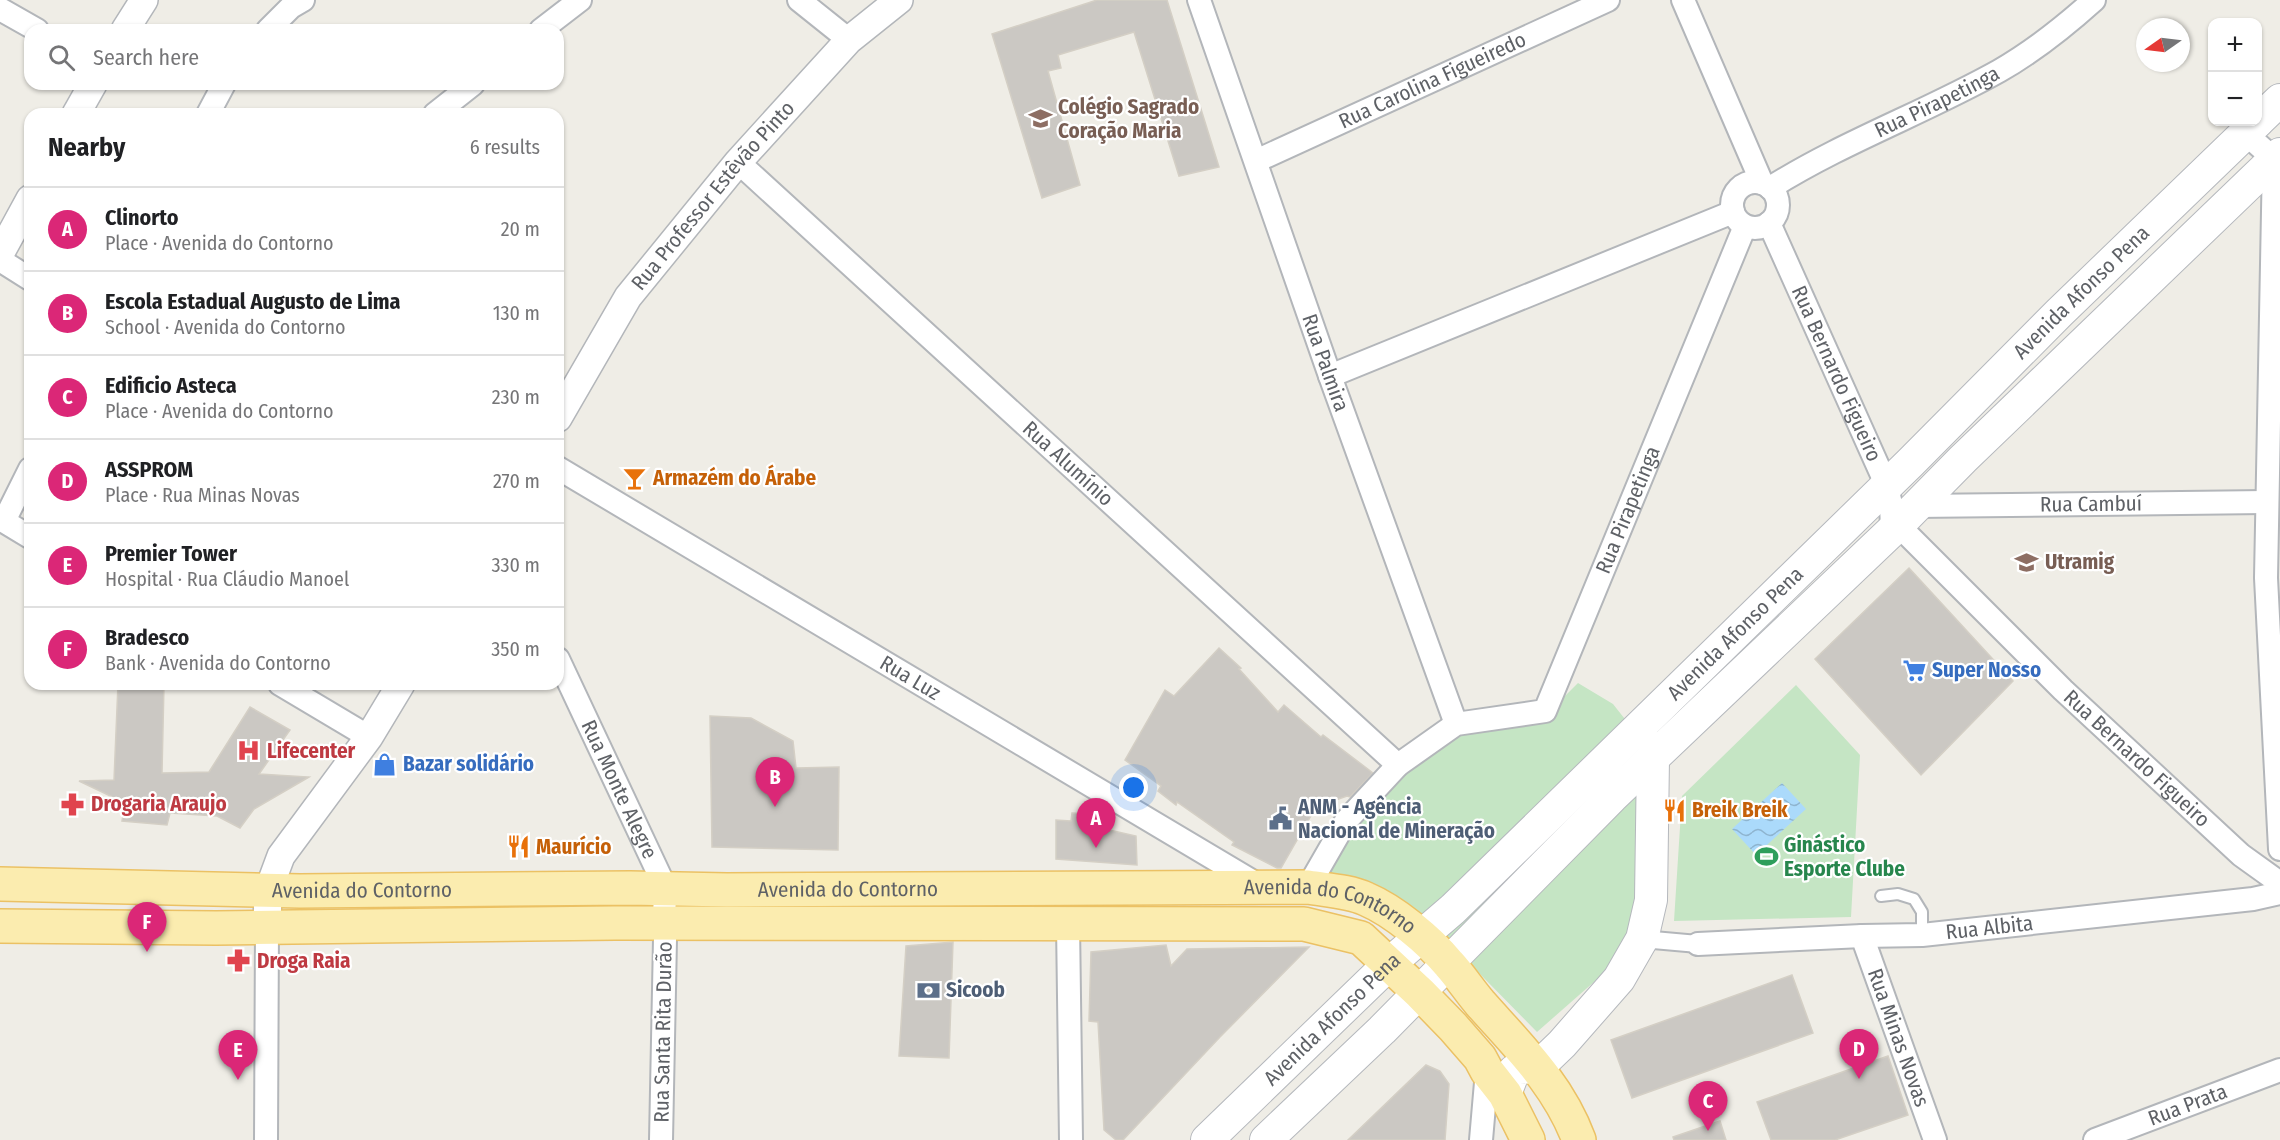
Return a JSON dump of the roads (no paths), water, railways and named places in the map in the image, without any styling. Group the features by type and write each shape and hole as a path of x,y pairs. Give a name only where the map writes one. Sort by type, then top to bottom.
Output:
{"main road":[{"name":"Avenida Afonso Pena","path":"2262,117 2280,100"},
{"name":"Avenida Afonso Pena","path":"1208,1140 1389,964 1453,909 2252,126"},
{"name":"Avenida Afonso Pena","path":"1266,1140 1419,993 1653,758 2277,157"},
{"path":"1496,1082 1519,1068 1538,1067 1562,1044 1619,979 1642,939 1651,900 1653,758 1675,693"},
{"name":"Avenida do Contorno","path":"0,884 268,891 1308,887 1364,898 1383,908 1420,936 1448,962 1471,992 1538,1067 1571,1120 1579,1140"},
{"name":"Avenida do Contorno","path":"0,926 205,928 663,923 1304,924 1361,938 1389,964 1453,1027 1479,1058 1496,1082 1528,1140"}],"street":[{"path":"129,24 144,0"},
{"path":"274,24 291,7 303,0"},
{"path":"549,24 580,0"},
{"path":"799,0 849,40"},
{"name":"Rua Professor Estêvão Pinto","path":"564,408 628,297 738,162 849,40 899,0"},
{"name":"Rua Palmira","path":"1198,0 1330,376 1456,724"},
{"name":"Rua Carolina Figueiredo","path":"1256,160 1608,0"},
{"path":"1683,0 1766,186 1777,200 1776,213 1768,224 1757,228 1739,219 1732,201 1737,190 1751,182 1766,186"},
{"name":"Rua Pirapetinga","path":"1766,186 2000,70 2055,34 2094,0"},
{"path":"0,9 26,24"},
{"path":"79,108 90,90"},
{"path":"211,108 221,90"},
{"path":"443,108 465,90"},
{"path":"2254,126 2277,157 2266,502 2273,578 2280,849"},
{"name":"Rua Alumínio","path":"738,162 1398,765"},
{"path":"0,254 24,210"},
{"path":"1330,376 1739,219"},
{"name":"Rua Pirapetinga","path":"1456,724 1545,711 1739,219"},
{"name":"Rua Bernardo Figueiro","path":"1768,224 1886,484 1891,504 1901,519 2063,690 2241,855 2280,883"},
{"path":"0,260 24,275"},
{"name":"Rua Luz","path":"564,472 1261,887"},
{"path":"24,480 2,520 24,533"},
{"name":"Rua Cambuí","path":"1901,519 2266,502"},
{"name":"Rua Monte Alegre","path":"564,671 666,889"},
{"path":"290,690 369,736"},
{"path":"266,1140 268,891 281,856 369,736 397,690"},
{"path":"1308,887 1346,821 1398,765 1456,724"},
{"path":"663,923 666,889"},
{"name":"Rua Albita","path":"1698,944 1922,935 2253,899 2280,893"},
{"name":"Rua Santa Rita Durão","path":"661,1140 665,939 663,923"},
{"path":"1068,924 1071,1140"},
{"name":"Rua Minas Novas","path":"1862,936 1935,1140"},
{"path":"1642,939 1698,944"},
{"name":"Rua Prata","path":"2095,1140 2280,1070"},
{"path":"1481,1140 1496,1082"}],"lane":[{"path":"1881,896 1898,894 1914,899 1922,912 1922,935"}],"water":[{"path":"1782,783 1806,809 1756,855 1732,829"}],"place":[{"name":"Colégio Sagrado Coração Maria","path":"1040,119"},
{"name":"Armazém do Árabe","path":"635,478"},
{"name":"Utramig","path":"2027,562"},
{"name":"Super Nosso","path":"1914,670"},
{"name":"Lifecenter","path":"249,751"},
{"name":"Bazar solidário","path":"385,764"},
{"name":"Drogaria Araujo","path":"73,804"},
{"name":"Escola Estadual Augusto de Lima","path":"775,807"},
{"name":"Breik Breik","path":"1674,810"},
{"name":"ANM - Agência Nacional de Mineração","path":"1280,819"},
{"name":"Maurício","path":"518,847"},
{"name":"Clinorto","path":"1096,848"},
{"name":"Ginástico Esporte Clube","path":"1766,857"},
{"name":"Bradesco","path":"147,952"},
{"name":"Droga Raia","path":"239,961"},
{"name":"Sicoob","path":"928,990"},
{"name":"ASSPROM","path":"1859,1079"},
{"name":"Premier Tower","path":"238,1080"},
{"name":"Edificio Asteca","path":"1708,1131"}]}
